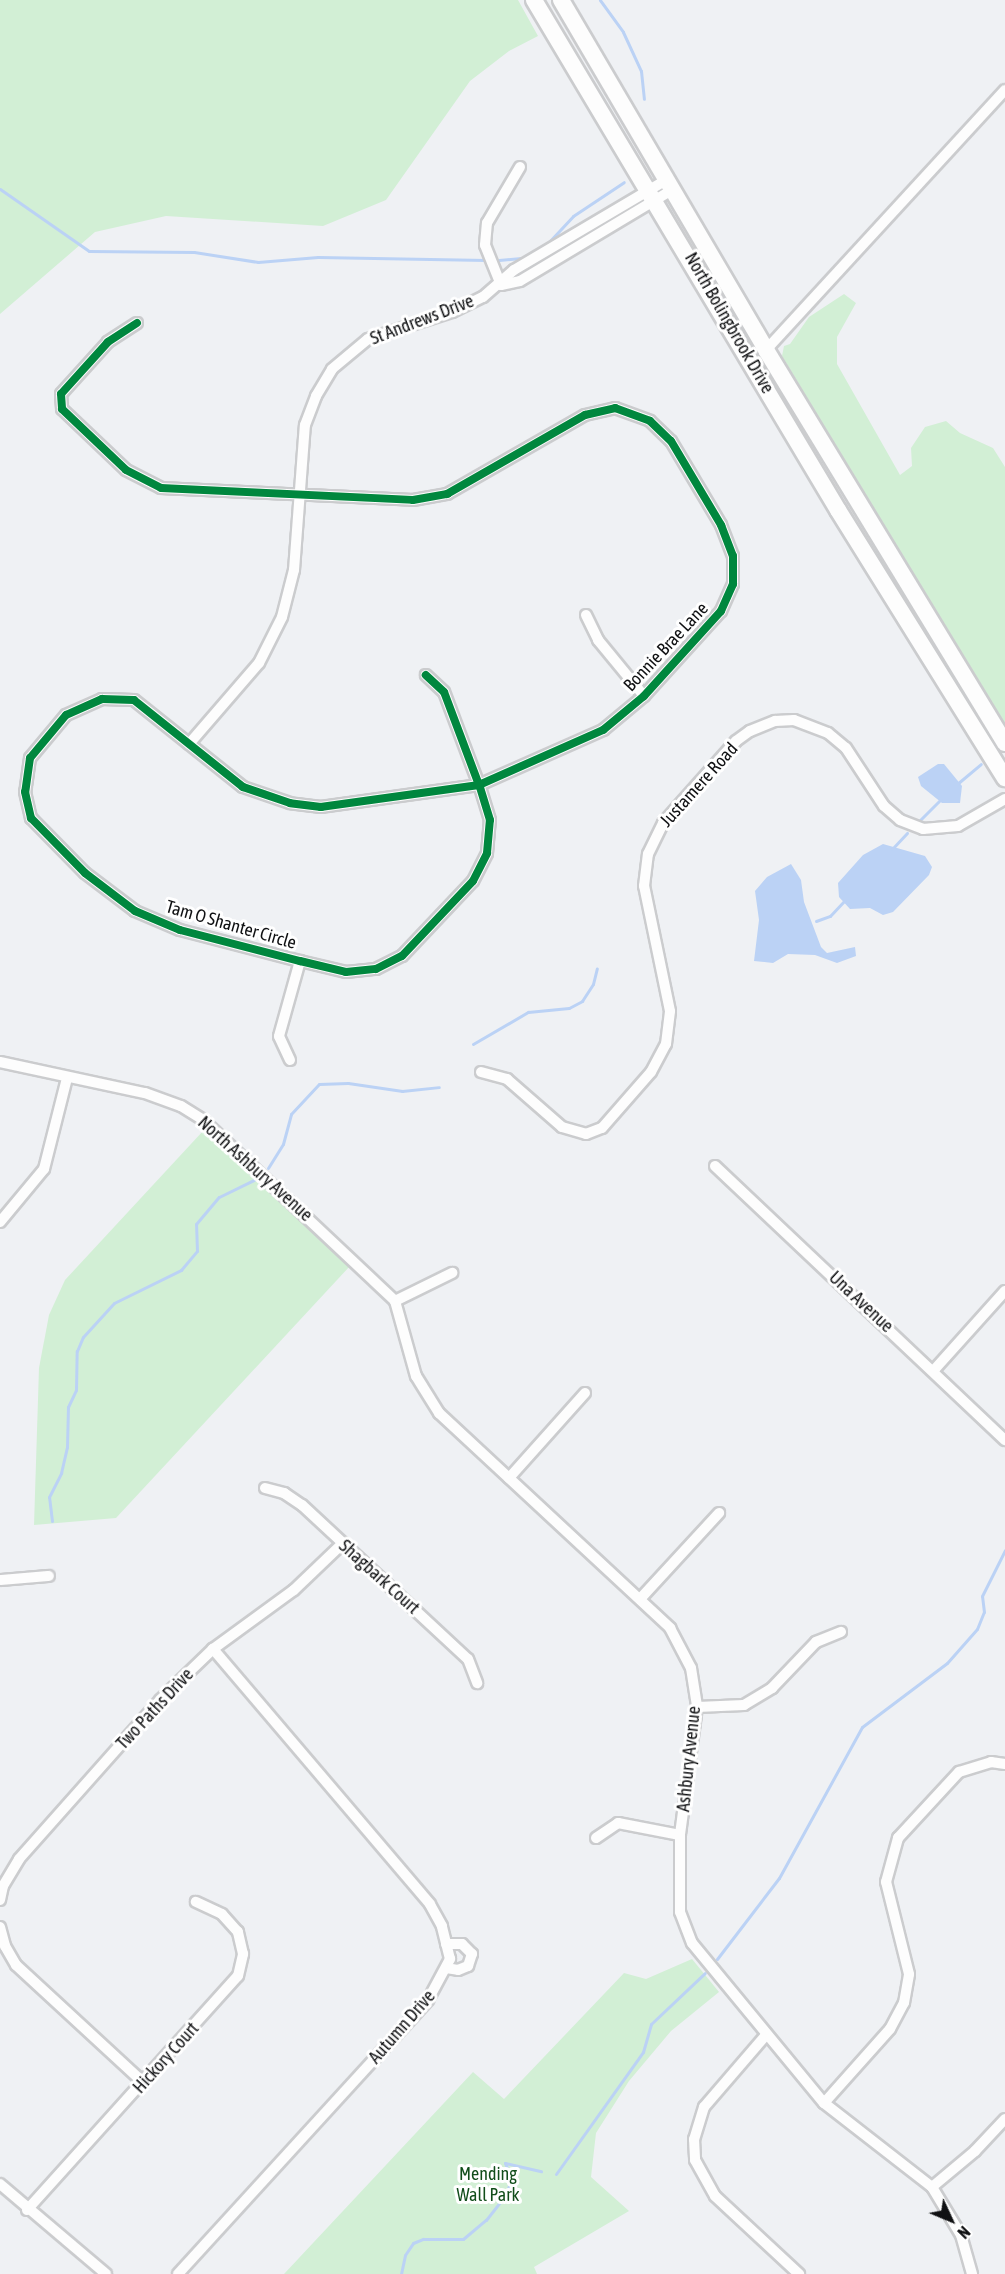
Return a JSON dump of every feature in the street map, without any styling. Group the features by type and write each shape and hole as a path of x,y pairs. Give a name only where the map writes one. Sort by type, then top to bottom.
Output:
{"main road":[{"name":"North Bolingbrook Drive","path":"534,0 653,195 921,648 1005,778"},
{"name":"North Bolingbrook Drive","path":"561,0 671,184 766,350 1005,743"}],"street":[{"path":"766,350 1005,90"},
{"path":"501,285 485,245 486,223 520,167"},
{"name":"St Andrews Drive","path":"189,744 260,663 282,617 294,570 305,425 316,396 332,369 368,339 452,312 501,285 514,270 671,184"},
{"name":"Bonnie Brae Lane","path":"137,323 108,342 61,394 62,409 126,470 160,488 227,493 413,500 447,494 585,415 615,408 650,421 671,441 721,525 733,556 734,584 721,611 644,696 603,730 479,785 321,807 290,803 243,787 189,744"},
{"path":"586,615 598,640 644,696"},
{"name":"Tam O Shanter Circle","path":"189,744 134,700 102,699 66,715 30,758 25,792 31,818 86,873 135,911 180,930 300,961 346,972 376,969 402,956 473,881 487,853 490,820 479,785 444,692 426,675"},
{"name":"Justamere Road","path":"481,1072 507,1080 562,1127 586,1134 602,1128 651,1072 666,1044 670,1011 645,886 648,854 663,823 736,741 750,731 775,721 794,720 828,733 846,748 884,806 900,820 923,829 958,826 1005,799"},
{"path":"290,1060 279,1036 300,961"},
{"name":"North Ashbury Avenue","path":"0,1062 146,1093 193,1113 395,1301"},
{"path":"0,1222 44,1169 67,1078"},
{"name":"Una Avenue","path":"715,1166 934,1370 1005,1440"},
{"path":"395,1301 452,1273"},
{"path":"934,1370 1005,1291"},
{"name":"Ashbury Avenue","path":"395,1301 409,1359 422,1390 453,1427 663,1619 683,1649 694,1680 697,1707 680,1835 681,1912 692,1943 824,2103 932,2187 958,2229 972,2274"},
{"path":"509,1478 585,1393"},
{"name":"Shagbark Court","path":"265,1488 294,1498 468,1659 477,1683"},
{"path":"640,1599 719,1513"},
{"name":"Two Paths Drive","path":"0,1900 3,1886 19,1859 160,1700 213,1649 294,1590 342,1544"},
{"path":"0,1580 49,1576"},
{"path":"697,1707 744,1705 772,1688 816,1642 841,1632"},
{"name":"Autumn Drive","path":"178,2274 428,2000 450,1959 430,1904 213,1649"},
{"path":"824,2103 890,2029 904,2003 909,1974 886,1882 898,1838 959,1772 991,1762 1005,1764"},
{"path":"596,1838 618,1823 680,1835"},
{"name":"Hickory Court","path":"27,2210 228,1989 240,1969 242,1942 234,1927 222,1914 196,1902"},
{"path":"0,1926 5,1946 16,1965 144,2083"},
{"path":"446,1944 462,1944 472,1954 468,1966 458,1970 446,1968"},
{"path":"766,2035 704,2107 694,2139 695,2160 715,2196 799,2274"},
{"path":"932,2187 975,2151 1005,2119"},
{"path":"0,2184 27,2210 106,2274"}],"green space":[{"path":"0,0 518,0 538,36 509,51 470,81 386,200 323,226 166,216 95,232 0,314"},
{"path":"844,294 856,303 837,337 837,364 900,475 912,466 911,448 925,427 946,421 960,433 993,448 1005,467 1005,731 782,356 784,346 790,344 809,317"},
{"path":"203,1131 350,1266 116,1518 34,1525 39,1368 49,1315 65,1280"},
{"name":"Mending Wall Park","path":"692,1959 719,1992 671,2031 629,2081 596,2133 591,2177 629,2211 534,2267 537,2274 284,2274 473,2072 504,2099 624,1973 646,1979"}],"water":[{"path":"938,764 944,764 962,786 960,803 942,803 921,786 918,777"},
{"path":"883,844 925,856 932,867 929,875 893,912 883,915 870,908 850,909 839,897 838,883 863,855"},
{"path":"791,864 801,880 804,902 821,947 827,953 855,947 856,956 837,963 815,955 788,954 773,963 754,961 759,920 755,891 767,877"}],"waterway":[{"path":"600,0 623,32 641,71 644,99"},
{"path":"499,260 524,258 547,244 573,216 624,182"},
{"path":"0,189 89,251 194,252 258,262 318,257 486,260"},
{"path":"957,784 981,764"},
{"path":"917,823 941,799"},
{"path":"892,849 907,833"},
{"path":"816,921 830,916 845,900"},
{"path":"473,1044 528,1012 569,1008 582,1001 593,984 597,968"},
{"path":"268,1168 283,1144 291,1114 319,1084 348,1083 402,1091 439,1087"},
{"path":"52,1521 49,1497 61,1473 67,1447 68,1407 76,1390 77,1351 83,1337 114,1303 181,1270 197,1251 196,1224 219,1197 254,1180"},
{"path":"717,1959 779,1878 862,1727 947,1663 977,1629 984,1612 982,1596 1005,1550"},
{"path":"556,2174 643,2052 651,2024 705,1973"},
{"path":"401,2274 405,2255 413,2243 423,2239 463,2239 486,2220 505,2196 511,2180 505,2163 541,2171"}],"cycle path":[{"path":"137,323 108,342 61,394 62,409 126,470 161,488 413,500 447,494 585,415 615,408 650,421 671,441 721,525 733,556 733,584 721,611 644,696 603,730 479,785 321,807 290,803 243,787 134,700 102,699 66,715 30,758 25,792 31,818 85,873 135,911 180,930 300,961 346,972 376,969 402,956 473,881 487,853 490,820 479,785 444,692 426,675"}]}
